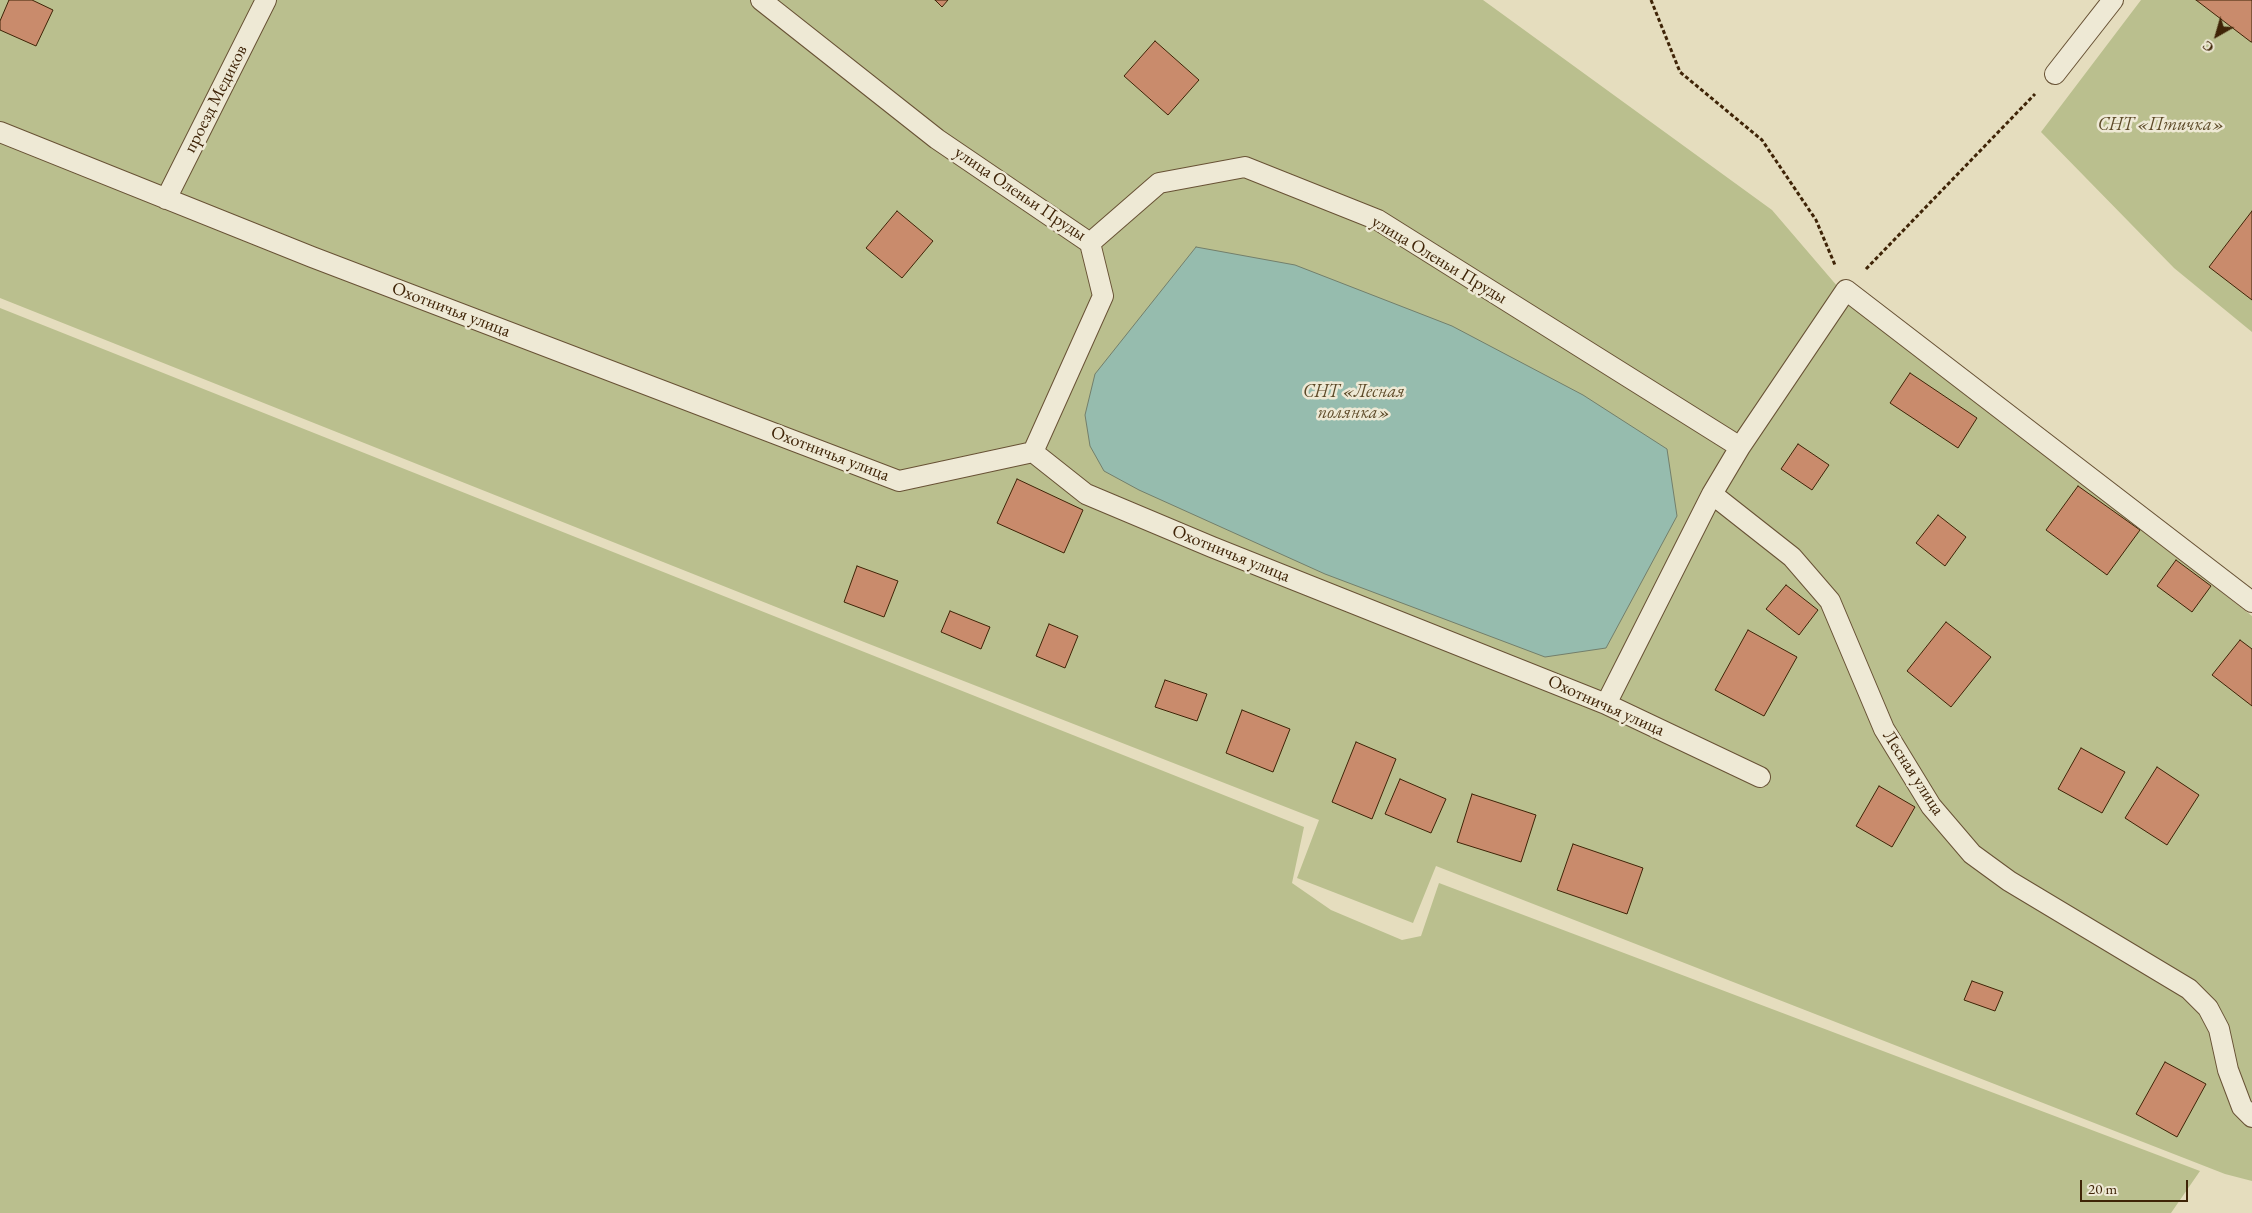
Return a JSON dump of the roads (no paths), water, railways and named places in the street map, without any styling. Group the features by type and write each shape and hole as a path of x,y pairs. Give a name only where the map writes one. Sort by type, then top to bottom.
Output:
{"lane":[{"name":"проезд Медиков","path":"166,199 266,0"},
{"name":"улица Оленьи Пруды","path":"761,0 937,139 1090,243 1159,183 1245,166 1378,220 1740,447"},
{"path":"2056,74 2113,0"},
{"name":"Охотничья улица","path":"0,132 312,257 899,481 1033,452 1086,494 1212,547 1606,704 1760,777"},
{"path":"1033,452 1104,296 1090,243"},
{"path":"1606,704 1712,494 1740,447 1846,290 2252,602"},
{"name":"Лесная улица","path":"1712,494 1792,557 1830,601 1884,729 1931,806 1966,847 2009,881 2189,989 2208,1008 2219,1028 2228,1070 2242,1106 2252,1117"}],"park label":[{"name":"СНТ «Птичка»","path":"2161,125"},
{"name":"СНТ «Лесная полянка»","path":"1354,402"}]}
